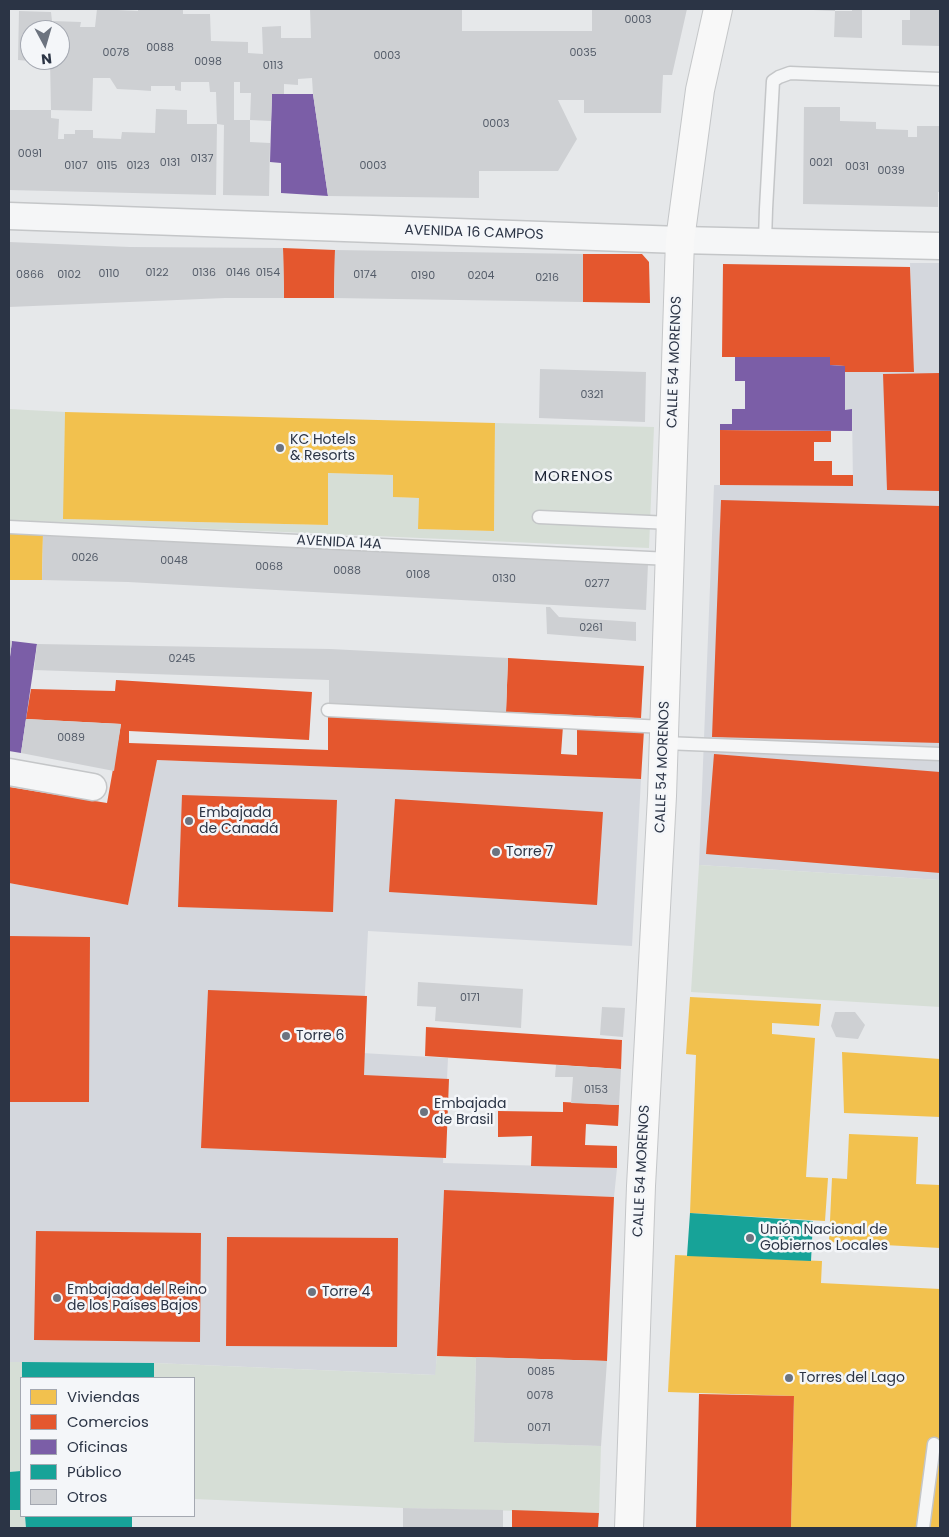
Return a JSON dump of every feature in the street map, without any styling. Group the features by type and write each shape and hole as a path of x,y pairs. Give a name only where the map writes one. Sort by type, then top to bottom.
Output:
{"main road":[{"name":"CALLE 54 MORENOS","path":"629,1528 640,1186 662,796 680,240 700,90 718,9"}],"street":[{"name":"AVENIDA 16 CAMPOS","path":"9,216 680,240 940,246"},
{"path":"9,772 92,787"}],"lane":[{"path":"766,241 773,81 790,73 940,79"},
{"path":"539,517 671,523"},
{"name":"AVENIDA 14A","path":"9,527 670,559"},
{"path":"328,710 940,754"},
{"path":"923,1528 934,1444"}],"shaded area":[{"path":"910,263 940,263 940,880 699,865 714,485 853,486 852,410 845,410 845,372 914,372"},
{"path":"9,409 65,412 64,519 328,525 328,473 393,475 393,497 419,498 419,529 494,531 495,423 654,427 649,548 9,520"},
{"path":"157,760 641,779 632,946 368,931 362,1053 448,1058 443,1163 617,1168 614,1197 444,1190 436,1375 154,1363 9,1362 9,883 128,905"},
{"path":"699,865 940,880 940,1007 691,992"},
{"path":"437,1356 476,1357 474,1442 601,1446 599,1513 403,1508 195,1499 195,1377 154,1377 154,1363 435,1375"},
{"path":"9,1362 22,1362 22,1377 20,1377 20,1471 9,1472"},
{"path":"9,1510 20,1510 20,1517 25,1517 26,1528 9,1528"}],"building: Viviendas":[{"name":"KC Hotels & Resorts","path":"65,412 495,423 494,531 418,529 419,498 393,497 393,475 328,473 328,525 63,519"},
{"path":"9,533 43,534 42,580 9,580"},
{"path":"690,997 821,1004 819,1026 772,1023 772,1034 815,1038 806,1177 828,1178 825,1221 690,1213 696,1055 686,1054"},
{"path":"842,1052 940,1059 940,1117 844,1113"},
{"path":"849,1134 918,1137 916,1184 940,1185 940,1248 829,1242 832,1178 847,1179"},
{"name":"Torres del Lago","path":"675,1255 822,1261 821,1283 940,1289 940,1528 791,1528 794,1396 668,1392"}],"building: Comercios":[{"path":"283,248 335,250 334,298 284,298"},
{"path":"583,254 642,254 649,262 650,303 583,302"},
{"path":"723,264 910,267 914,372 845,372 845,366 830,365 830,357 722,357"},
{"path":"940,373 940,491 887,490 883,374"},
{"path":"720,430 831,431 831,442 814,442 814,461 832,461 832,475 853,475 853,486 720,485"},
{"path":"721,500 940,506 940,743 712,737"},
{"path":"508,658 644,666 641,718 506,712"},
{"path":"116,680 312,692 309,740 129,731 129,743 328,750 328,716 563,726 561,754 577,755 577,726 644,730 641,779 157,760 128,905 9,883 9,787 107,803 121,724 26,719 31,689 115,691"},
{"path":"714,754 940,772 940,873 706,854"},
{"path":"182,795 337,800 333,912 178,907"},
{"name":"Torre 7","path":"395,799 603,812 597,905 389,892"},
{"path":"9,936 90,937 89,1102 9,1102"},
{"name":"Torre 6","path":"208,990 367,996 364,1075 449,1079 446,1158 201,1148"},
{"path":"426,1027 622,1040 621,1069 425,1056"},
{"path":"563,1102 619,1105 618,1126 586,1124 585,1145 617,1146 617,1168 531,1166 532,1136 498,1137 498,1111 563,1112"},
{"path":"444,1190 614,1197 607,1361 437,1356"},
{"path":"36,1231 201,1233 200,1342 34,1340"},
{"name":"Torre 4","path":"227,1237 398,1238 397,1347 226,1346"},
{"path":"699,1394 794,1396 791,1528 696,1528"},
{"path":"512,1510 599,1513 598,1528 512,1528"}],"building: Oficinas":[{"path":"272,94 313,94 328,196 281,193 281,163 270,162"},
{"path":"735,357 830,357 830,365 845,366 845,410 852,409 852,431 720,430 720,424 732,424 732,409 745,409 745,381 735,381"},
{"path":"12,641 37,644 21,753 9,751 9,664"}],"building: Público":[{"name":"Unión Nacional de Gobiernos Locales","path":"690,1213 813,1221 811,1261 687,1256"},
{"path":"22,1362 154,1363 154,1377 22,1377"},
{"path":"20,1471 20,1510 9,1510 9,1472"},
{"path":"25,1517 132,1517 132,1528 26,1528"}],"building: Otros":[{"path":"97,9 138,11 138,9 183,9 183,14 210,14 211,41 248,42 248,53 263,54 262,27 281,26 281,38 311,38 310,9 462,9 462,31 592,31 592,9 687,9 672,75 663,75 661,113 584,113 584,100 558,100 577,139 558,171 479,171 479,198 328,196 312,78 298,79 298,85 284,84 284,94 272,94 271,121 250,120 250,142 270,143 269,196 223,195 224,125 217,124 216,92 210,92 209,82 181,82 181,91 175,90 175,86 151,86 151,91 117,89 110,78 93,78 92,111 51,110 50,70 70,70 70,22 81,22 80,27 95,27","holes":["234,82 240,82 240,93 251,93 250,120 234,120"]},
{"path":"835,9 835,11 813,10"},
{"path":"852,9 862,9 862,38 834,37 835,11 852,11"},
{"path":"910,9 940,9 940,46 902,45 902,20 910,20"},
{"path":"19,11 51,12 52,20 20,20 20,60 18,60"},
{"path":"804,107 840,107 840,121 876,122 876,129 908,130 908,137 917,137 917,126 940,126 940,192 938,192 938,207 803,204"},
{"path":"156,109 187,110 187,124 217,124 216,195 9,190 9,110 51,110 51,118 59,119 58,139 64,139 64,134 75,134 75,130 93,130 93,138 121,139 122,132 155,133"},
{"path":"9,242 130,247 283,248 284,298 225,298 9,307"},
{"path":"335,250 583,254 583,302 334,298"},
{"path":"540,369 646,372 645,422 539,418"},
{"path":"43,534 648,564 646,610 128,582 42,580"},
{"path":"546,607 550,607 559,617 636,622 636,641 547,634"},
{"path":"9,640 12,641 10,657 9,657"},
{"path":"37,644 330,649 508,658 506,712 329,705 329,680 34,670"},
{"path":"26,719 121,724 114,771 21,753"},
{"path":"418,982 523,989 521,1028 435,1021 436,1007 417,1006"},
{"path":"602,1007 625,1008 623,1037 600,1035"},
{"path":"835,1012 855,1012 865,1025 858,1039 836,1037 831,1026"},
{"path":"556,1065 621,1069 619,1105 571,1103 573,1077 555,1077"},
{"path":"476,1357 607,1361 601,1446 474,1442"},
{"path":"403,1508 503,1510 503,1528 403,1528"}],"place":[{"name":"KC Hotels & Resorts","path":"280,448"},
{"name":"Embajada de Canadá","path":"189,821"},
{"name":"Torre 7","path":"496,852"},
{"name":"Torre 6","path":"286,1036"},
{"name":"Embajada de Brasil","path":"424,1112"},
{"name":"Unión Nacional de Gobiernos Locales","path":"750,1238"},
{"name":"Torre 4","path":"312,1292"},
{"name":"Embajada del Reino de los Países Bajos","path":"57,1298"},
{"name":"Torres del Lago","path":"789,1378"}],"district":[{"name":"MORENOS","path":"574,477"}]}
